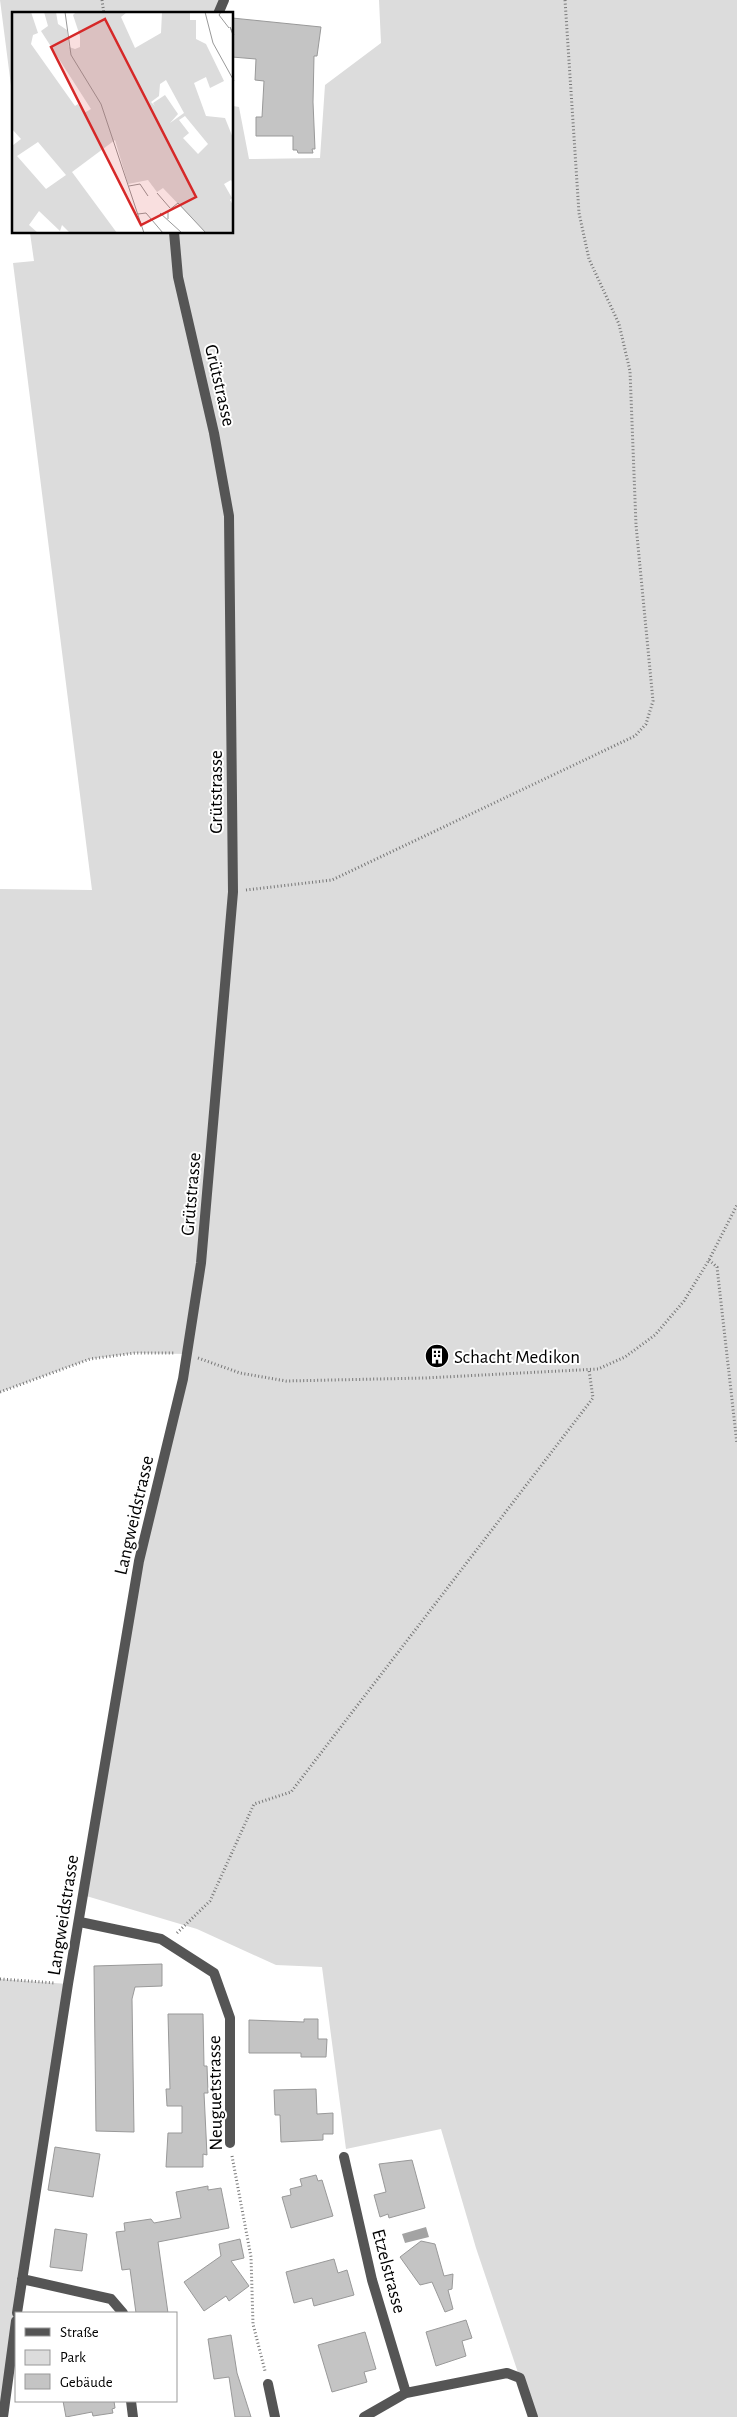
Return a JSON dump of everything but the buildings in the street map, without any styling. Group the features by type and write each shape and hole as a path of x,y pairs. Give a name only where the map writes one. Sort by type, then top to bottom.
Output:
{"street":[{"path":"219,12 224,0"},
{"name":"Grütstrasse","path":"174,234 178,277 214,433 229,516 233,892 201,1263 187,1354"},
{"name":"Langweidstrasse","path":"17,2312 68,1984 80,1922 139,1561 187,1354"},
{"name":"Neuguetstrasse","path":"80,1922 161,1939 214,1973 230,2018 230,2143"},
{"name":"Etzelstrasse","path":"344,2157 372,2280 406,2393"},
{"path":"22,2278 110,2299 122,2312"},
{"path":"2,2417 15,2328"},
{"path":"364,2417 406,2393 508,2373 520,2378 533,2417"},
{"path":"268,2384 275,2417"},
{"path":"131,2402 132,2417"}],"path":[{"path":"233,892 332,880 635,736 646,724 653,701 636,525 630,371 619,324 589,259 579,213 565,0"},
{"path":"0,1392 90,1359 135,1352 187,1354 240,1373 286,1382 425,1378 598,1369 625,1357 655,1335 684,1301 710,1260 737,1205"},
{"path":"710,1260 717,1267 737,1444"},
{"path":"169,1944 178,1932 210,1901 254,1804 291,1792 593,1398 589,1370"},
{"path":"0,1979 68,1984"},
{"name":"Neuguetstrasse","path":"230,2143 250,2257 253,2324 268,2384"}],"green space":[{"path":"0,0 224,0 219,12 12,12 12,93"},
{"path":"379,0 737,0 737,2417 533,2417 476,2248 441,2129 346,2149 322,1967 276,1965 197,1929 83,1895 117,1687 187,1354 135,1353 90,1359 0,1392 0,889 92,890 13,263 34,261 30,234 234,234 234,106 239,107 249,159 320,158 325,85 381,43"},
{"path":"0,1979 68,1984 15,2312 0,2417"}],"shaded area":[{"path":"426,2227 429,2237 405,2243 402,2234"}],"place":[{"name":"Schacht Medikon","path":"437,1356"}]}
